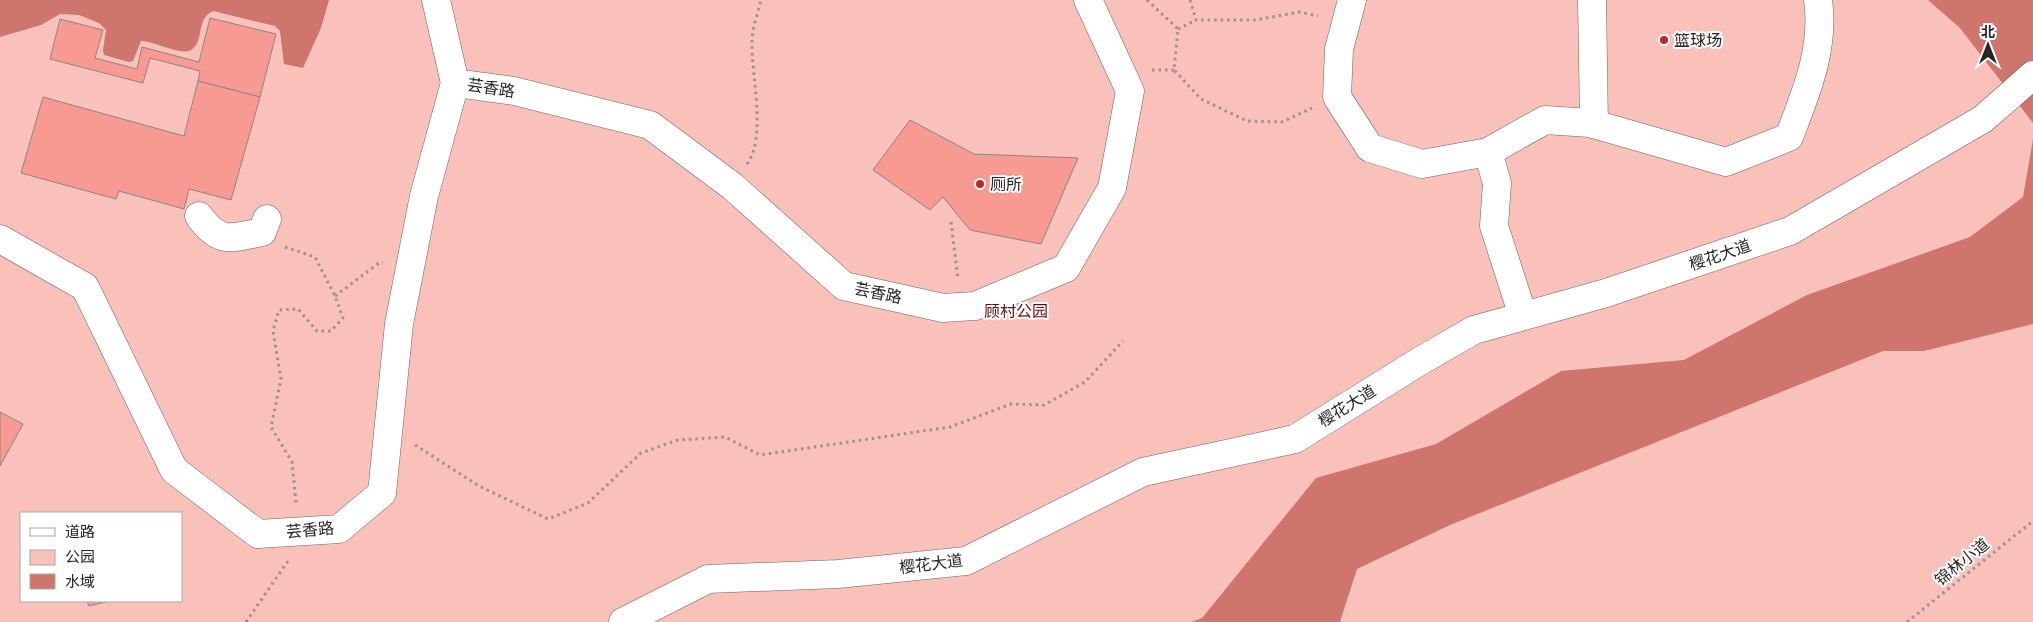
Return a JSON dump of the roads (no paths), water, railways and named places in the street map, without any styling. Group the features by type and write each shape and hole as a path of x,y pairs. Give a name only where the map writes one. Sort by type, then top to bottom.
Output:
{"street":[{"path":"436,0 455,82"},
{"name":"芸香路","path":"0,239 86,288 174,470 258,534 339,529 382,493 399,324 424,196 455,82 514,91 650,125 732,186 844,286 943,308 975,306 1066,268 1112,188 1130,91 1088,0"},
{"path":"1592,0 1594,124"},
{"path":"1349,11 1339,49 1336,97 1370,148 1422,164 1488,152 1545,120 1594,124 1726,162 1789,137 1810,81 1821,22 1818,0"},
{"name":"樱花大道","path":"623,622 708,578 838,574 966,561 1143,472 1295,438 1474,330 1606,293 1790,231 1983,119 2033,74"},
{"path":"1488,152 1497,183 1494,226 1523,316"},
{"path":"199,216 211,232 229,238 264,225"}],"water":[{"path":"0,0 329,0 321,28 303,68 284,64 280,31 275,26 213,11 204,19 198,42 191,50 174,50 141,41 133,61 129,62 104,55 106,30 99,23 79,15 60,14 41,25 0,37"},
{"path":"1928,0 2033,0 2033,123 1960,28"},
{"path":"2033,139 2033,324 1924,351 1883,351 1450,525 1357,569 1340,622 1192,622 1202,618 1316,478 1436,444 1561,371 1684,360 1807,295 1970,237 2023,197"}],"place":[{"name":"篮球场","path":"1664,40"},
{"name":"厕所","path":"980,184"}],"park label":[{"name":"顾村公园","path":"1016,311"}]}
